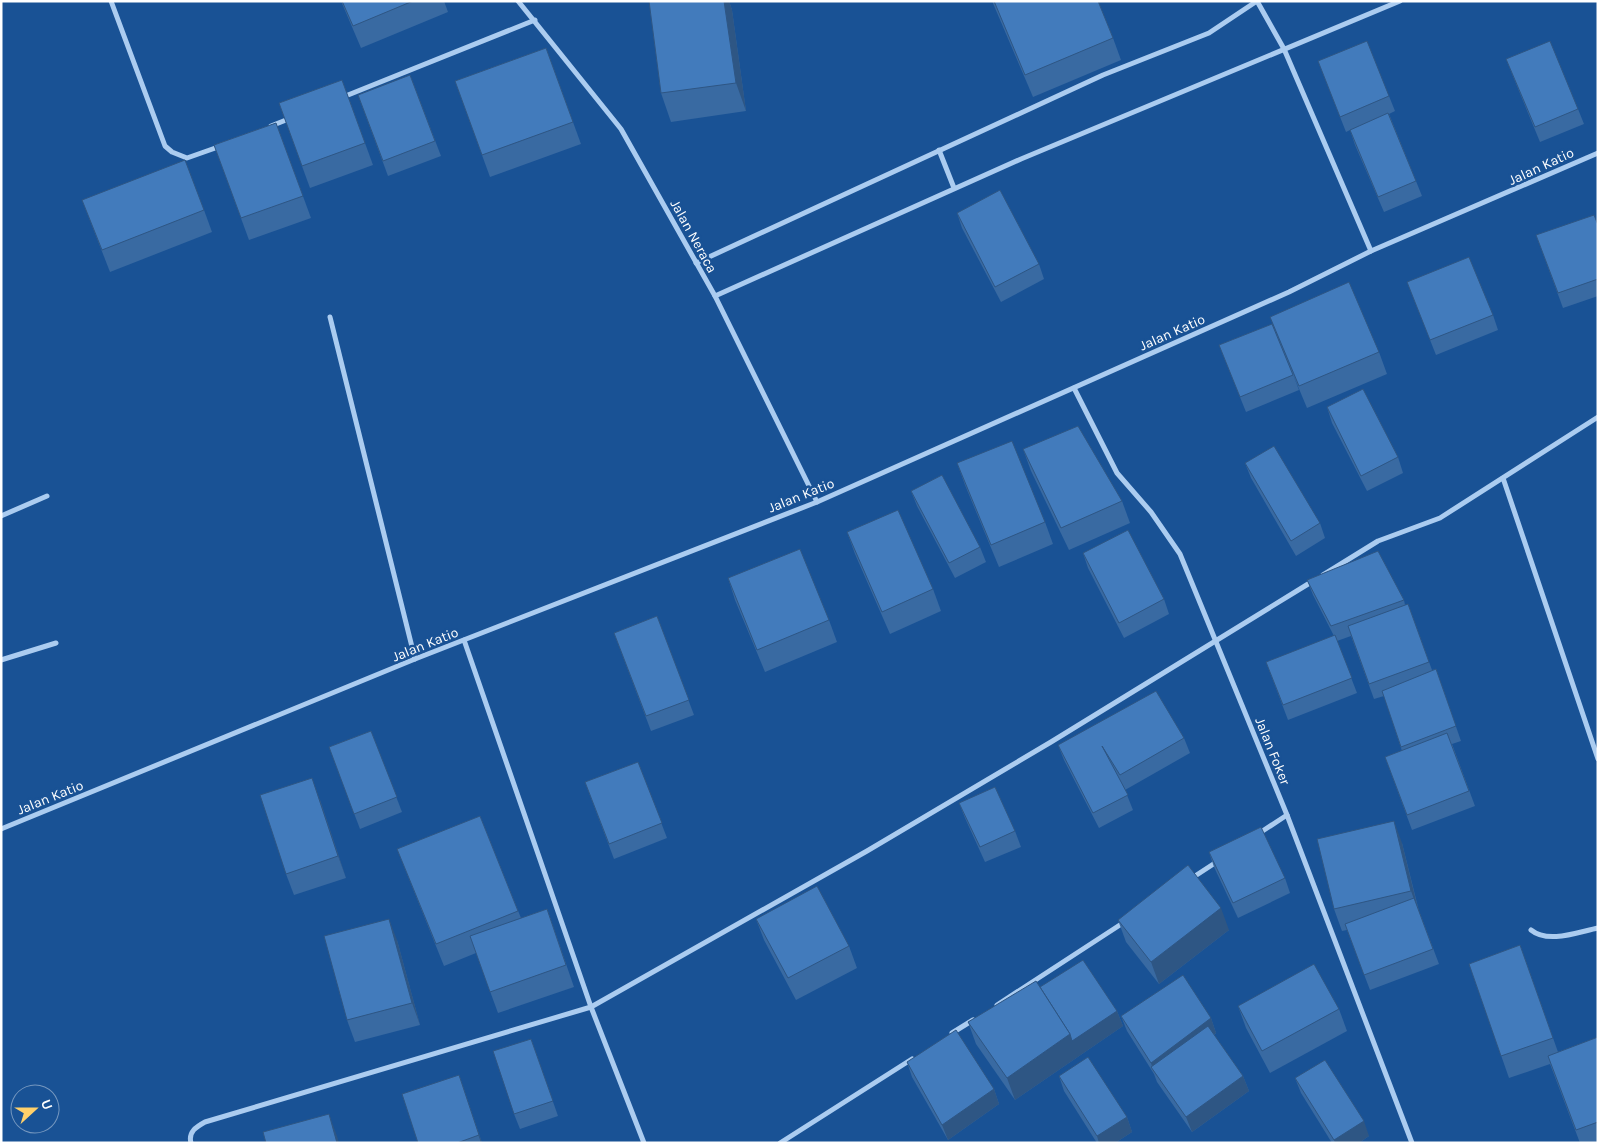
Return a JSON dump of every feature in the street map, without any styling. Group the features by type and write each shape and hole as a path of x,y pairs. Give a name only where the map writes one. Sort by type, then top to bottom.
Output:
{"street":[{"path":"111,1 165,146 172,152 187,158 230,143"},
{"name":"Jalan Neraca","path":"518,1 621,129 715,296 817,502"},
{"path":"696,263 938,150 1103,76 1209,33 1257,1 1284,49 1371,252"},
{"path":"715,296 954,188 1400,1"},
{"path":"341,98 535,20"},
{"path":"267,128 294,117"},
{"path":"938,150 954,188"},
{"name":"Jalan Katio","path":"1,829 415,659 817,502 1289,292 1371,252 1598,153"},
{"path":"330,318 415,659"},
{"name":"Jalan Foker","path":"1074,388 1117,472 1151,512 1180,554 1287,815 1412,1143"},
{"path":"191,1143 190,1138 193,1130 205,1122 591,1007 875,846 1051,742 1378,541 1440,518 1598,416"},
{"path":"1504,478 1598,759"},
{"path":"1,516 47,496"},
{"path":"464,640 591,1007 644,1143"},
{"path":"1,660 56,642"},
{"path":"1254,837 1287,815"},
{"path":"1189,880 1222,858"},
{"path":"991,1009 1131,917"},
{"path":"1531,930 1537,935 1548,937 1598,928"},
{"path":"949,1036 983,1014"},
{"path":"780,1143 915,1057"}],"building":[{"path":"342,1 413,1 353,26"},
{"path":"649,1 724,1 736,83 661,93"},
{"path":"994,1 1098,1 1113,38 1025,75"},
{"path":"1367,41 1389,96 1340,117 1318,61"},
{"path":"1550,41 1578,109 1535,127 1506,59"},
{"path":"546,48 573,122 482,155 455,81"},
{"path":"410,75 435,141 383,161 358,95"},
{"path":"342,80 365,143 302,166 279,103"},
{"path":"1388,113 1416,181 1378,197 1350,130"},
{"path":"276,123 303,196 241,218 214,145"},
{"path":"185,160 204,210 102,250 82,200"},
{"path":"1000,190 1039,264 995,287 957,213"},
{"path":"1594,215 1598,225 1598,279 1558,293 1536,235"},
{"path":"1469,257 1493,315 1430,340 1407,282"},
{"path":"1349,282 1379,352 1299,386 1270,317"},
{"path":"1272,324 1293,375 1240,397 1219,345"},
{"path":"1363,389 1398,457 1361,476 1327,407"},
{"path":"1078,426 1122,501 1061,528 1023,449"},
{"path":"1012,441 1045,522 991,545 957,463"},
{"path":"1274,446 1320,523 1291,541 1245,463"},
{"path":"942,475 980,547 949,563 911,491"},
{"path":"898,510 933,589 882,612 847,532"},
{"path":"1128,530 1164,599 1119,623 1083,553"},
{"path":"800,549 829,620 757,650 728,578"},
{"path":"1378,551 1404,600 1331,626 1307,580"},
{"path":"1408,604 1429,662 1369,684 1348,626"},
{"path":"657,616 689,700 646,716 614,633"},
{"path":"1335,635 1352,678 1283,705 1266,662"},
{"path":"1436,669 1456,726 1401,747 1382,691"},
{"path":"1156,691 1184,738 1120,775 1102,746 1128,795 1093,813 1058,745"},
{"path":"371,731 397,797 354,814 329,747"},
{"path":"1447,733 1469,791 1407,815 1385,757"},
{"path":"638,762 662,823 609,844 585,782"},
{"path":"312,778 338,856 286,874 260,795"},
{"path":"995,787 1015,831 980,847 959,803"},
{"path":"480,816 518,911 436,944 397,849"},
{"path":"1394,821 1411,891 1334,909 1317,839"},
{"path":"1261,827 1285,878 1233,903 1209,852"},
{"path":"1188,865 1221,908 1151,962 1118,920"},
{"path":"817,886 849,946 788,978 756,919"},
{"path":"1414,898 1433,949 1364,975 1345,924"},
{"path":"547,909 566,965 490,992 470,936"},
{"path":"389,919 412,1003 347,1020 324,936"},
{"path":"1520,945 1553,1038 1501,1056 1469,964"},
{"path":"1083,960 1117,1011 1072,1041 1070,1034 1040,987"},
{"path":"1314,964 1339,1009 1262,1051 1238,1006"},
{"path":"1183,975 1211,1018 1151,1063 1121,1016"},
{"path":"1036,981 1070,1034 1007,1078 968,1022"},
{"path":"1208,1026 1243,1076 1186,1117 1151,1067"},
{"path":"956,1030 994,1089 942,1125 907,1062"},
{"path":"1598,1037 1598,1122 1576,1130 1548,1056"},
{"path":"531,1039 553,1101 514,1114 493,1051"},
{"path":"1088,1057 1127,1117 1097,1136 1059,1076"},
{"path":"1325,1060 1364,1121 1334,1140 1295,1078"},
{"path":"459,1075 479,1135 457,1143 418,1143 402,1094"},
{"path":"329,1114 337,1143 266,1143 263,1132"}]}
